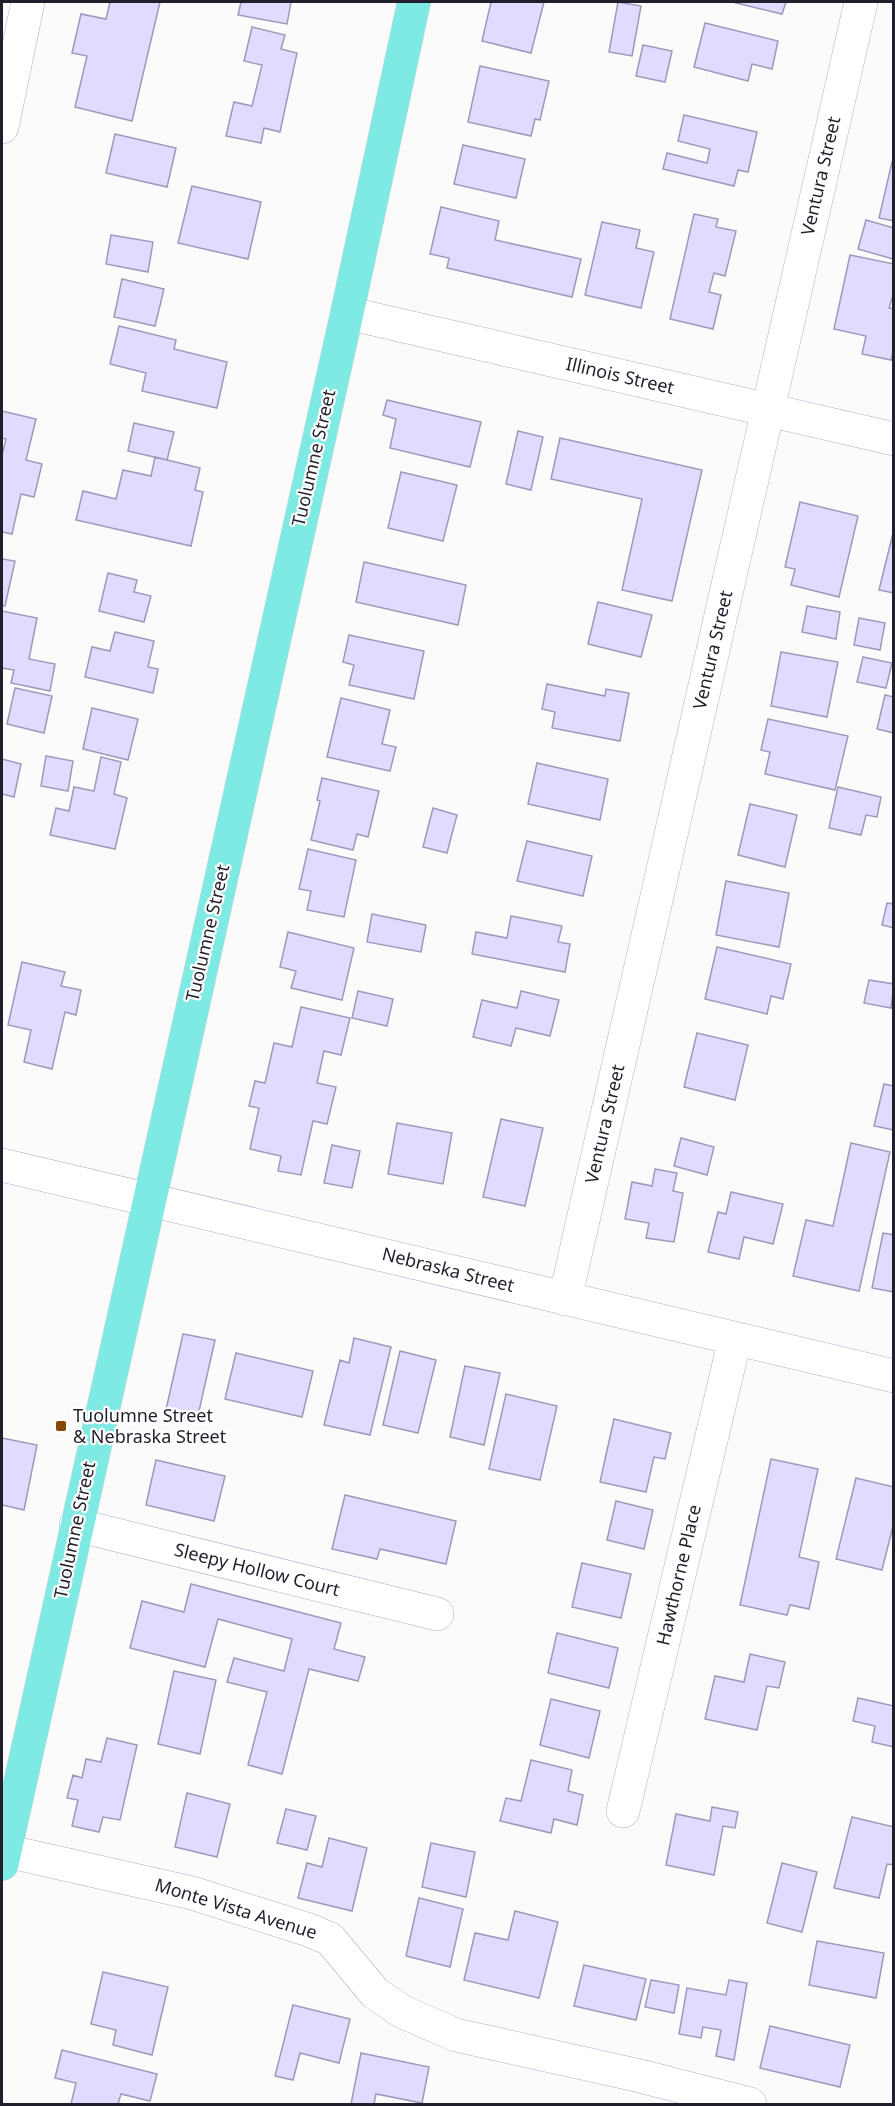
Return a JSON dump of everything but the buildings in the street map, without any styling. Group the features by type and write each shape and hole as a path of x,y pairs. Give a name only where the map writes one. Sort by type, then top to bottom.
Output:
{"main road":[{"name":"Tuolumne Street","path":"3,1854 347,313 414,2"}],"street":[{"path":"2,127 28,2"},
{"name":"Ventura Street","path":"565,1299 861,2"},
{"name":"Illinois Street","path":"347,313 894,439"},
{"name":"Nebraska Street","path":"2,1165 894,1376"},
{"name":"Hawthorne Place","path":"623,1811 735,1339"},
{"name":"Sleepy Hollow Court","path":"76,1525 437,1614"},
{"name":"Monte Vista Avenue","path":"3,1854 192,1893 309,1930 330,1939 375,1993 403,2012 456,2035 636,2075 750,2104"}],"place":[{"name":"Tuolumne Street & Nebraska Street","path":"61,1426"}]}
